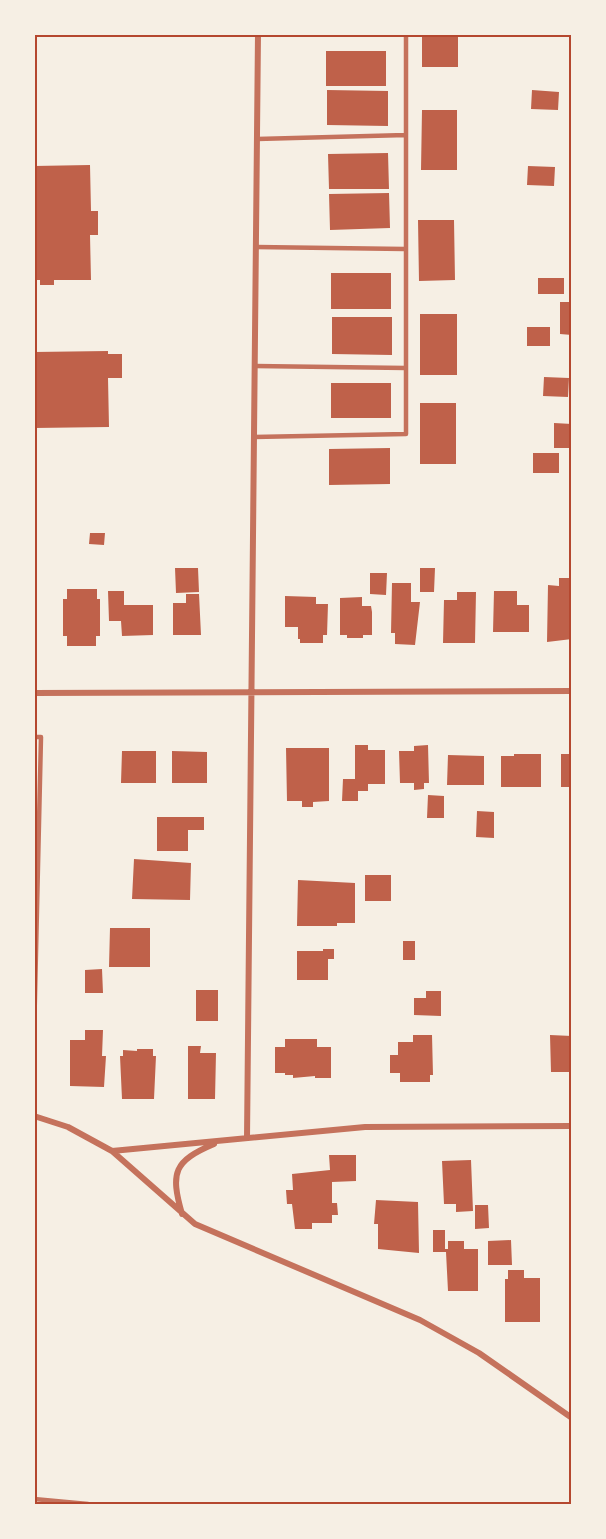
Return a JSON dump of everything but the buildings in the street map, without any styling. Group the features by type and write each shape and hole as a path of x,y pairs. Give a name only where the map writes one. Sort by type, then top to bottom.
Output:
{"street":[{"path":"247,1138 258,34"},
{"path":"34,693 572,691"},
{"path":"34,1116 68,1127 112,1151 182,1214 209,1230 420,1320 479,1353 572,1418"},
{"path":"112,1151 364,1127 572,1126"},
{"path":"182,1214 175,1188 175,1175 181,1162 194,1153 221,1141"}],"lane":[{"path":"254,437 406,434 406,34"},
{"path":"257,139 406,135"},
{"path":"256,247 405,249"},
{"path":"255,366 406,368"},
{"path":"34,737 41,737 34,1038"},
{"path":"34,1499 88,1504"}]}
